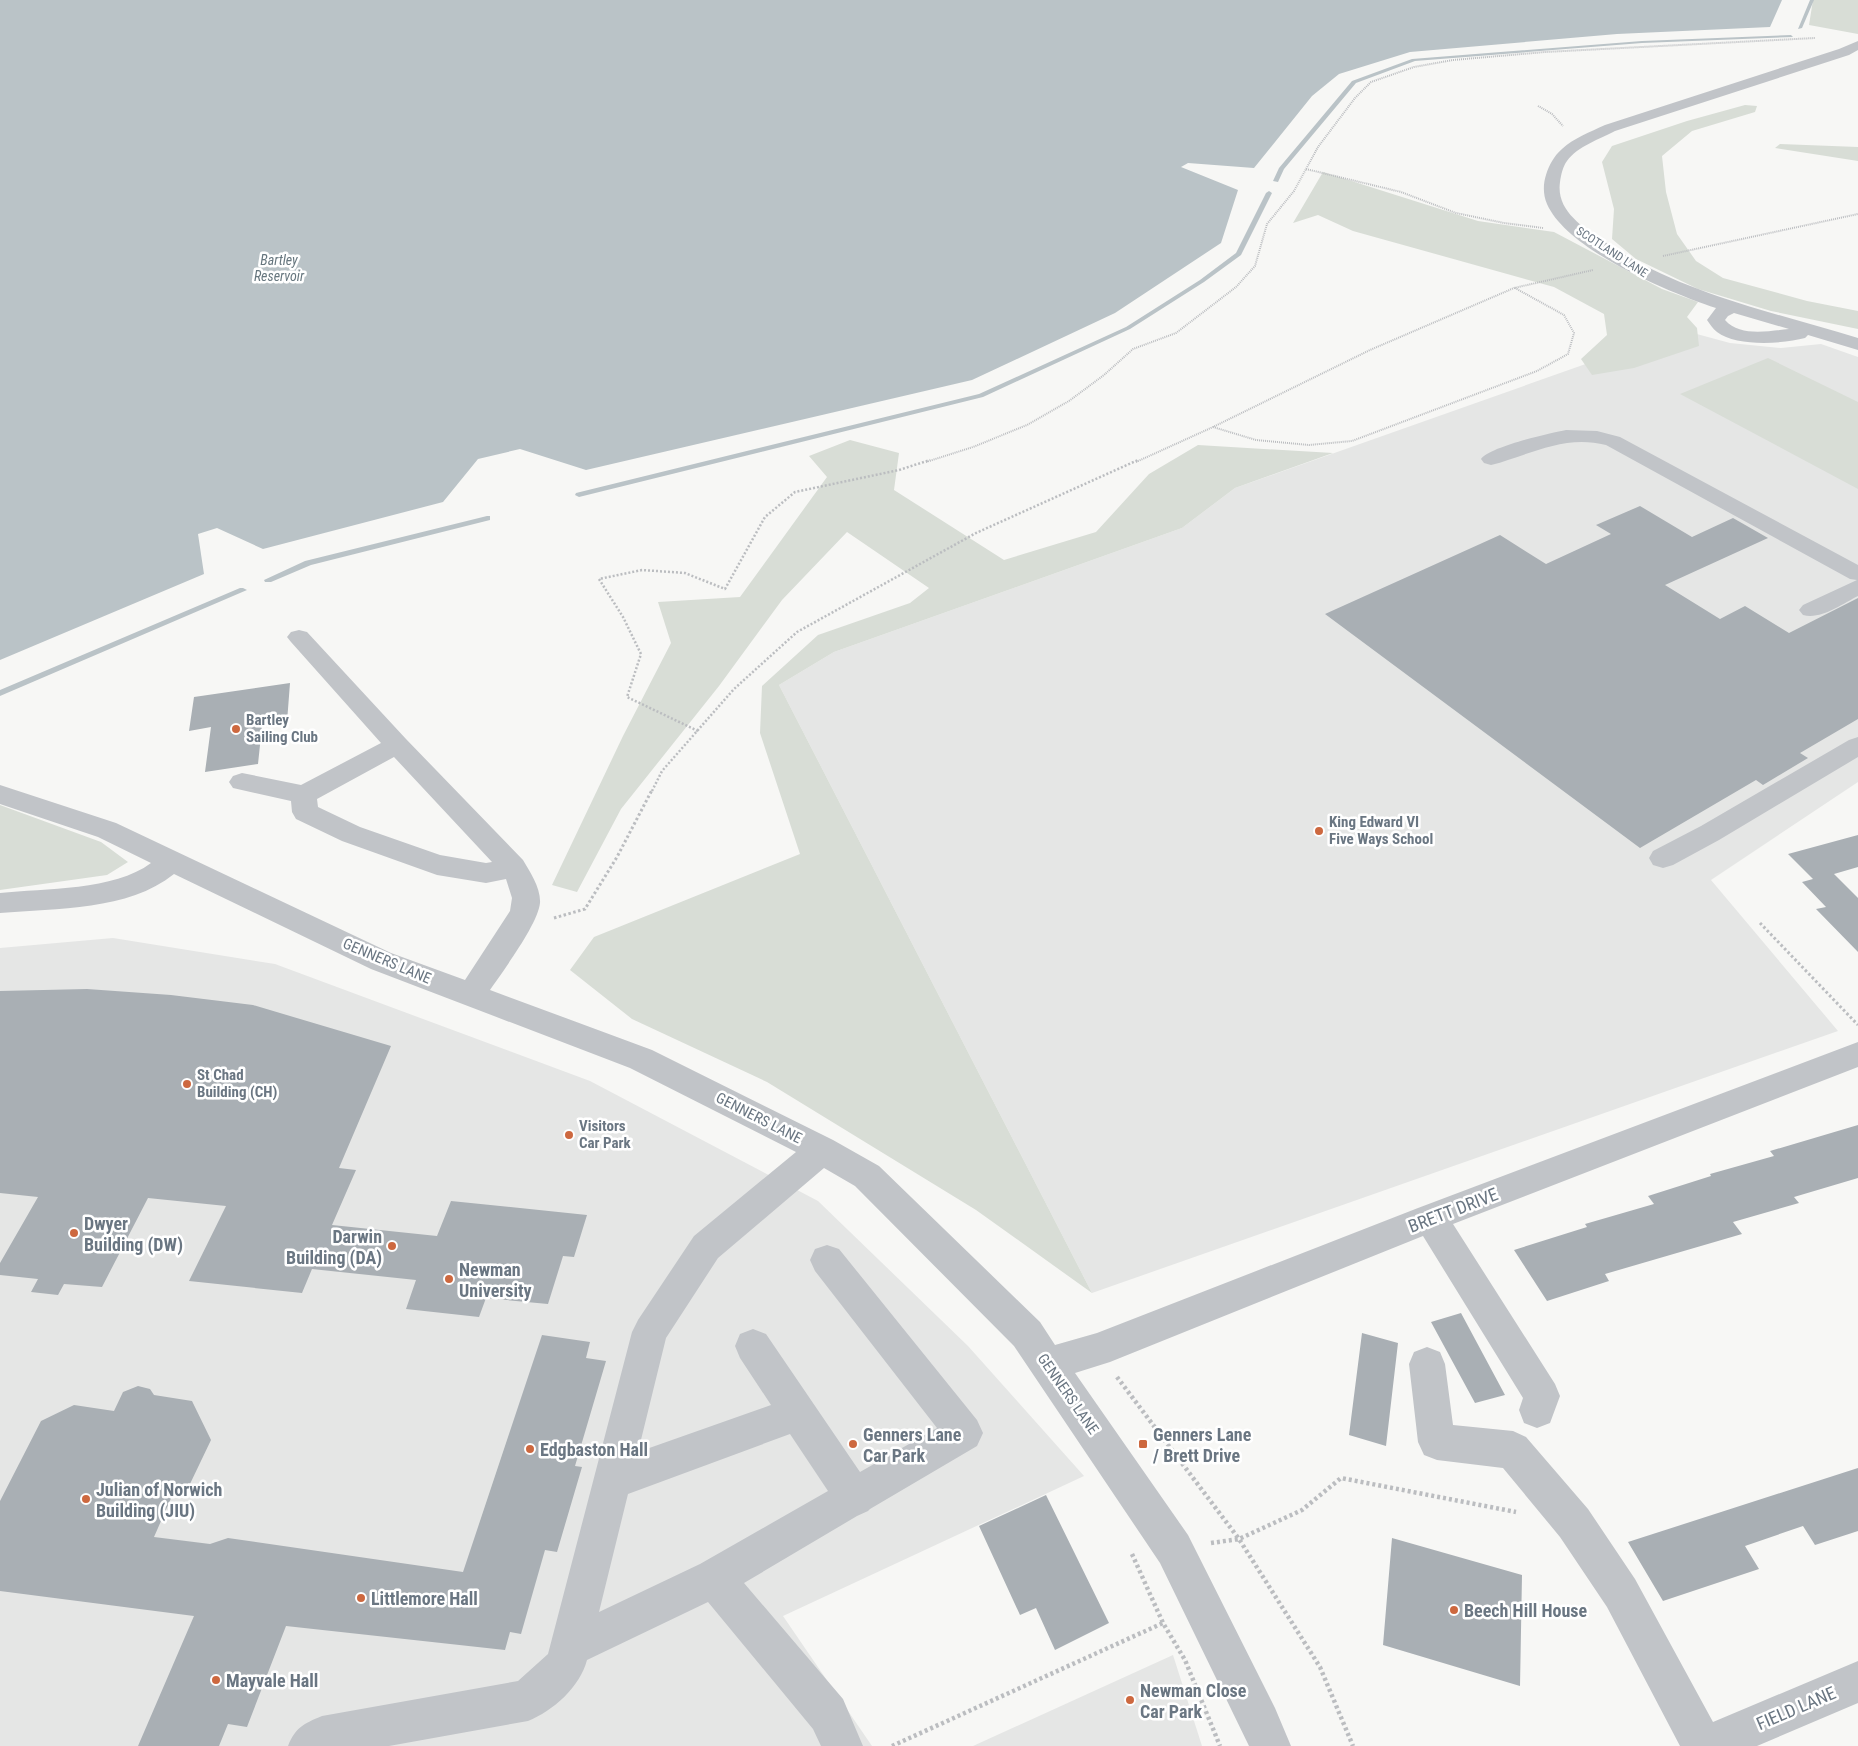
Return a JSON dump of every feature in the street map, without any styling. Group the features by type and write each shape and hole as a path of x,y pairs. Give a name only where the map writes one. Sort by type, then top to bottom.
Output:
{"street":[{"name":"SCOTLAND LANE","path":"1858,45 1844,52 1610,128 1576,146 1561,158 1555,169 1550,189 1554,202 1565,220 1626,264 1673,287 1733,308 1858,344"},
{"path":"1733,308 1721,312 1716,320 1724,329 1735,334 1762,336 1821,332"},
{"path":"1491,459 1539,442 1566,436 1583,434 1600,436 1613,441 1858,574"},
{"path":"1811,610 1858,587"},
{"path":"299,637 397,745 513,867 524,888 526,905 514,928 471,995"},
{"path":"242,782 304,795 397,745"},
{"path":"1663,858 1710,833 1858,746"},
{"name":"GENNERS LANE","path":"0,794 107,830 381,961 641,1059 822,1150 867,1176 1027,1334 1174,1549 1270,1746"},
{"path":"304,795 305,812 351,834 437,865 486,873 513,867"},
{"path":"0,903 94,893 121,887 150,877 172,861"},
{"name":"BRETT DRIVE","path":"1048,1364 1097,1350 1430,1218 1858,1054"},
{"path":"309,1746 322,1737 528,1700 565,1666 650,1332 706,1247 822,1150"},
{"path":"1430,1218 1542,1396 1537,1410"},
{"path":"570,1647 714,1578 964,1434 827,1260"},
{"path":"753,1346 855,1498"},
{"path":"1427,1364 1438,1442 1513,1450 1574,1523 1622,1593 1703,1746"},
{"path":"611,1481 798,1413"},
{"path":"714,1578 828,1714 842,1746"},
{"name":"FIELD LANE","path":"1707,1746 1858,1682"}],"path":[{"path":"698,731 627,697 641,654 623,617 599,579 642,570 685,573 725,589 744,552 765,518 795,492 899,470 973,447 1027,425 1104,375 1133,350 1176,333 1236,287 1255,266 1266,224 1294,191 1318,147 1355,98 1371,82 1414,67 1453,60 1545,52 1817,38"},
{"path":"1306,168 1402,192 1417,197 1428,204 1476,218 1547,229 1576,228"},
{"path":"514,928 585,909 618,857 662,771 734,690 798,632 976,533 1213,427 1370,350 1514,288 1858,214"},
{"path":"1213,427 1265,441 1309,445 1352,441 1537,371 1568,354 1574,333 1564,315 1514,288"},
{"path":"1760,923 1858,1025"},
{"path":"1097,1350 1239,1539 1320,1666 1353,1746"},
{"path":"1174,1549 1239,1539 1302,1510 1341,1478 1574,1523"},
{"path":"892,1746 1163,1623 1185,1660 1220,1746"}],"shaded area":[{"path":"1813,0 1858,0 1858,34 1809,25"},
{"path":"1745,105 1757,106 1755,112 1692,131 1662,156 1666,192 1677,234 1696,261 1723,278 1807,301 1858,311 1858,329 1771,311 1698,289 1636,259 1612,239 1614,209 1602,162 1612,146 1687,121"},
{"path":"1780,144 1858,147 1858,161 1775,148"},
{"path":"1323,172 1478,221 1554,232 1662,289 1698,302 1687,317 1697,328 1699,346 1634,368 1592,375 1581,359 1607,335 1604,314 1554,287 1353,231 1318,215 1293,223"},
{"name":"King Edward VI Five Ways School","path":"1682,330 1730,343 1781,348 1821,344 1858,357 1858,782 1711,880 1838,1031 1092,1293 779,685 834,652 1182,528 1235,488"},
{"path":"1768,358 1858,402 1858,489 1680,394"},
{"path":"850,440 899,453 894,490 1004,560 1096,532 1149,474 1198,445 1333,453 1235,488 1182,528 834,652 779,685 1092,1293 976,1210 767,1082 632,1019 570,970 594,937 800,854 760,733 762,686 818,635 910,603 929,588 847,532 782,600 719,686 621,809 577,892 552,885 623,736 671,643 658,602 740,597 827,477 809,456"},
{"path":"0,805 101,842 128,862 107,875 0,890"},
{"name":"Newman University","path":"113,938 275,964 590,1081 818,1201 968,1346 1084,1476 783,1616 872,1746 0,1746 0,948"},
{"name":"Newman Close Car Park","path":"1173,1655 1202,1746 973,1746"}],"water":[{"name":"Bartley Reservoir","path":"0,0 1782,0 1770,27 1617,34 1410,52 1339,74 1312,96 1254,168 1188,163 1181,167 1238,190 1221,243 1115,313 972,380 586,470 520,449 478,459 443,502 263,549 217,528 198,534 204,574 0,660"}],"building":[{"path":"1640,506 1692,537 1733,518 1768,538 1665,585 1720,619 1745,606 1789,633 1858,598 1858,719 1800,753 1808,758 1763,785 1756,780 1640,848 1325,614 1500,535 1546,564 1611,534 1596,525"},
{"name":"Bartley Sailing Club","path":"290,683 287,722 262,726 258,764 205,772 211,727 189,731 194,697"},
{"path":"1858,835 1858,867 1834,874 1858,898 1858,952 1816,909 1826,907 1802,882 1813,879 1788,854"},
{"path":"87,989 171,995 253,1005 391,1046 339,1168 356,1170 332,1225 437,1236 451,1201 587,1215 574,1257 563,1256 548,1304 486,1298 479,1317 406,1309 416,1280 312,1269 302,1293 189,1281 226,1206 148,1198 102,1287 64,1284 58,1295 31,1292 38,1279 0,1275 0,1263 38,1197 0,1193 0,991"},
{"path":"1858,1125 1858,1178 1794,1197 1799,1203 1733,1222 1742,1234 1605,1274 1609,1281 1547,1301 1514,1250 1587,1227 1585,1224 1654,1204 1648,1196 1711,1176 1710,1174 1774,1156 1770,1151"},
{"path":"1461,1313 1505,1395 1475,1403 1431,1322"},
{"path":"1362,1333 1398,1343 1386,1446 1349,1435"},
{"path":"542,1335 590,1342 586,1358 606,1361 575,1466 582,1467 557,1552 545,1550 521,1634 510,1632 505,1650 286,1626 247,1727 228,1724 219,1746 138,1746 194,1616 0,1591 0,1501 41,1421 74,1405 114,1411 123,1392 138,1386 150,1389 154,1395 192,1401 211,1440 189,1486 172,1496 154,1537 210,1544 228,1538 463,1572"},
{"path":"1858,1468 1858,1531 1815,1545 1803,1526 1745,1546 1759,1569 1663,1601 1628,1542"},
{"path":"1046,1495 1109,1623 1055,1650 1036,1608 1020,1615 979,1526"},
{"name":"Beech Hill House","path":"1392,1538 1522,1575 1520,1686 1383,1645"}],"waterway":[{"path":"1800,28 1812,0"},
{"path":"1276,181 1281,169 1354,82 1414,60 1642,42 1791,36"},
{"path":"579,495 981,396 1128,328 1202,281 1239,254 1269,193"},
{"path":"268,580 308,563 487,518"},
{"path":"0,693 243,590"}],"place":[{"name":"Bartley Sailing Club","path":"236,729"},
{"name":"King Edward VI Five Ways School","path":"1319,831"},
{"name":"St Chad Building (CH)","path":"187,1084"},
{"name":"Visitors Car Park","path":"569,1135"},
{"name":"Dwyer Building (DW)","path":"74,1233"},
{"name":"Darwin Building (DA)","path":"392,1246"},
{"name":"Newman University","path":"449,1279"},
{"name":"Genners Lane Car Park","path":"853,1444"},
{"name":"Genners Lane / Brett Drive","path":"1143,1444"},
{"name":"Edgbaston Hall","path":"530,1449"},
{"name":"Julian of Norwich Building (JIU)","path":"86,1499"},
{"name":"Littlemore Hall","path":"361,1598"},
{"name":"Beech Hill House","path":"1454,1610"},
{"name":"Mayvale Hall","path":"216,1680"},
{"name":"Newman Close Car Park","path":"1130,1700"}]}
